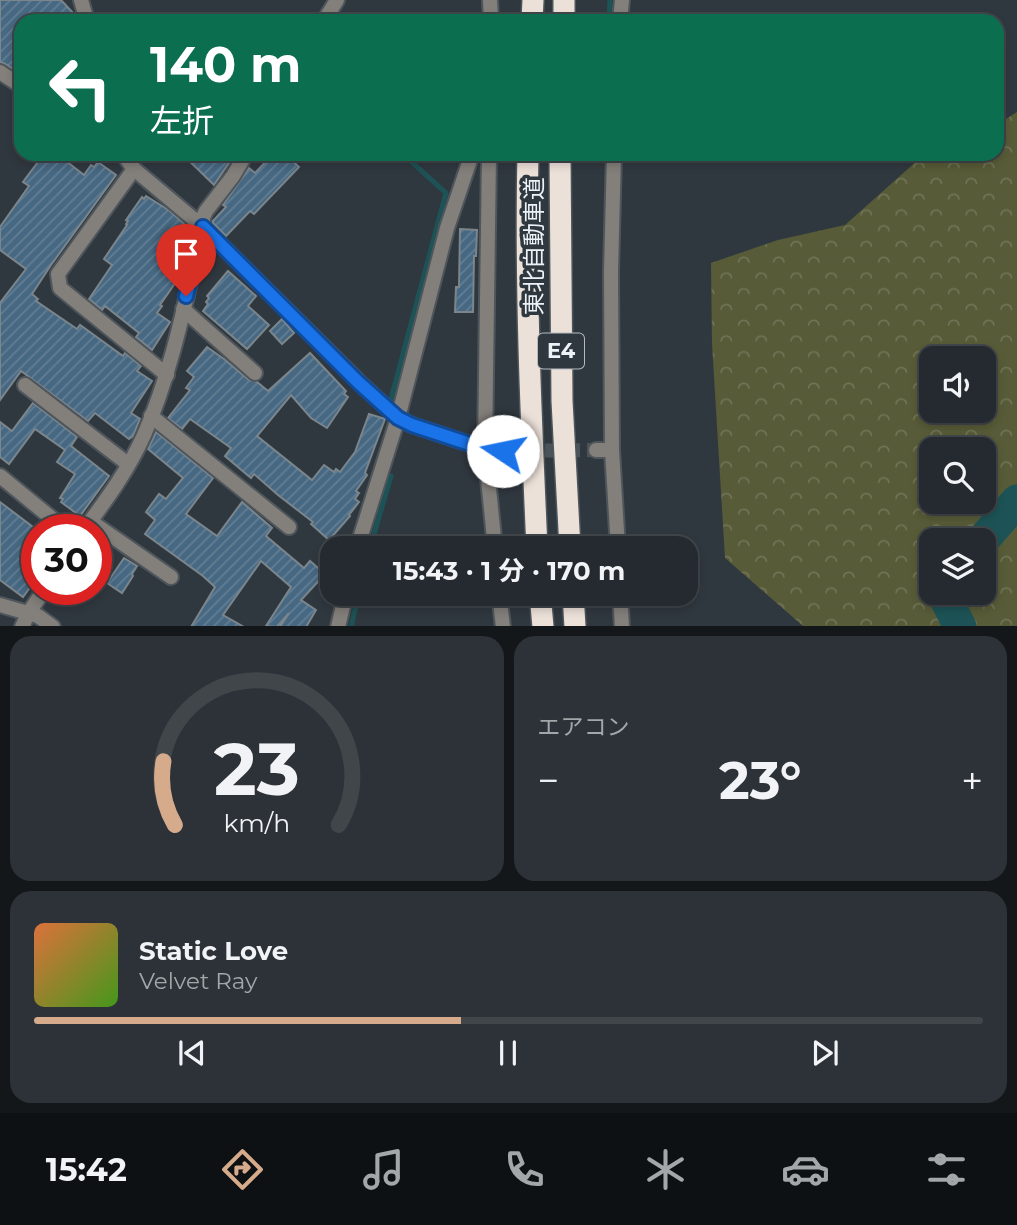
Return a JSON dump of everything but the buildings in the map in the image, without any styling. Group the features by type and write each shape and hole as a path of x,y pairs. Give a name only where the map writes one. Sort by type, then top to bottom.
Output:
{"highway":[{"name":"東北自動車道","path":"528,161 530,405 536,536"},
{"name":"東北自動車道","path":"560,161 562,401 569,536"},
{"path":"541,606 543,626"},
{"path":"574,606 575,626"}],"street":[{"path":"128,161 134,169 203,227 358,382 398,418 485,449 503,451"},
{"path":"96,514 118,483 143,436 167,374 206,211 242,161"},
{"path":"361,536 398,418 447,228 470,161"},
{"path":"489,161 485,449 494,536"},
{"path":"614,161 611,272 612,450 617,536"},
{"path":"134,169 58,274 60,288 167,374"},
{"path":"183,309 255,373"},
{"path":"25,385 128,464"},
{"path":"151,416 289,527"},
{"path":"596,450 612,450"},
{"path":"0,476 46,514"},
{"path":"112,541 171,577"},
{"path":"0,605 25,620 38,616 53,626"},
{"path":"25,620 34,605"},
{"path":"338,626 343,606"},
{"path":"501,606 503,626"},
{"path":"621,606 622,626"}],"green space":[{"path":"1017,112 1017,626 803,626 725,558 712,343 711,263 778,240 845,225 917,161 1004,161 1004,120"}],"waterway":[{"path":"609,14 610,0"},
{"path":"391,399 446,193 411,161"},
{"path":"374,536 391,476"},
{"path":"993,528 1017,501"},
{"path":"949,605 960,626"},
{"path":"351,626 356,606"}],"tunnel":[{"path":"503,451 596,450"}],"route":[{"path":"186,296 203,227 358,382 398,418 485,449 503,451"}]}
